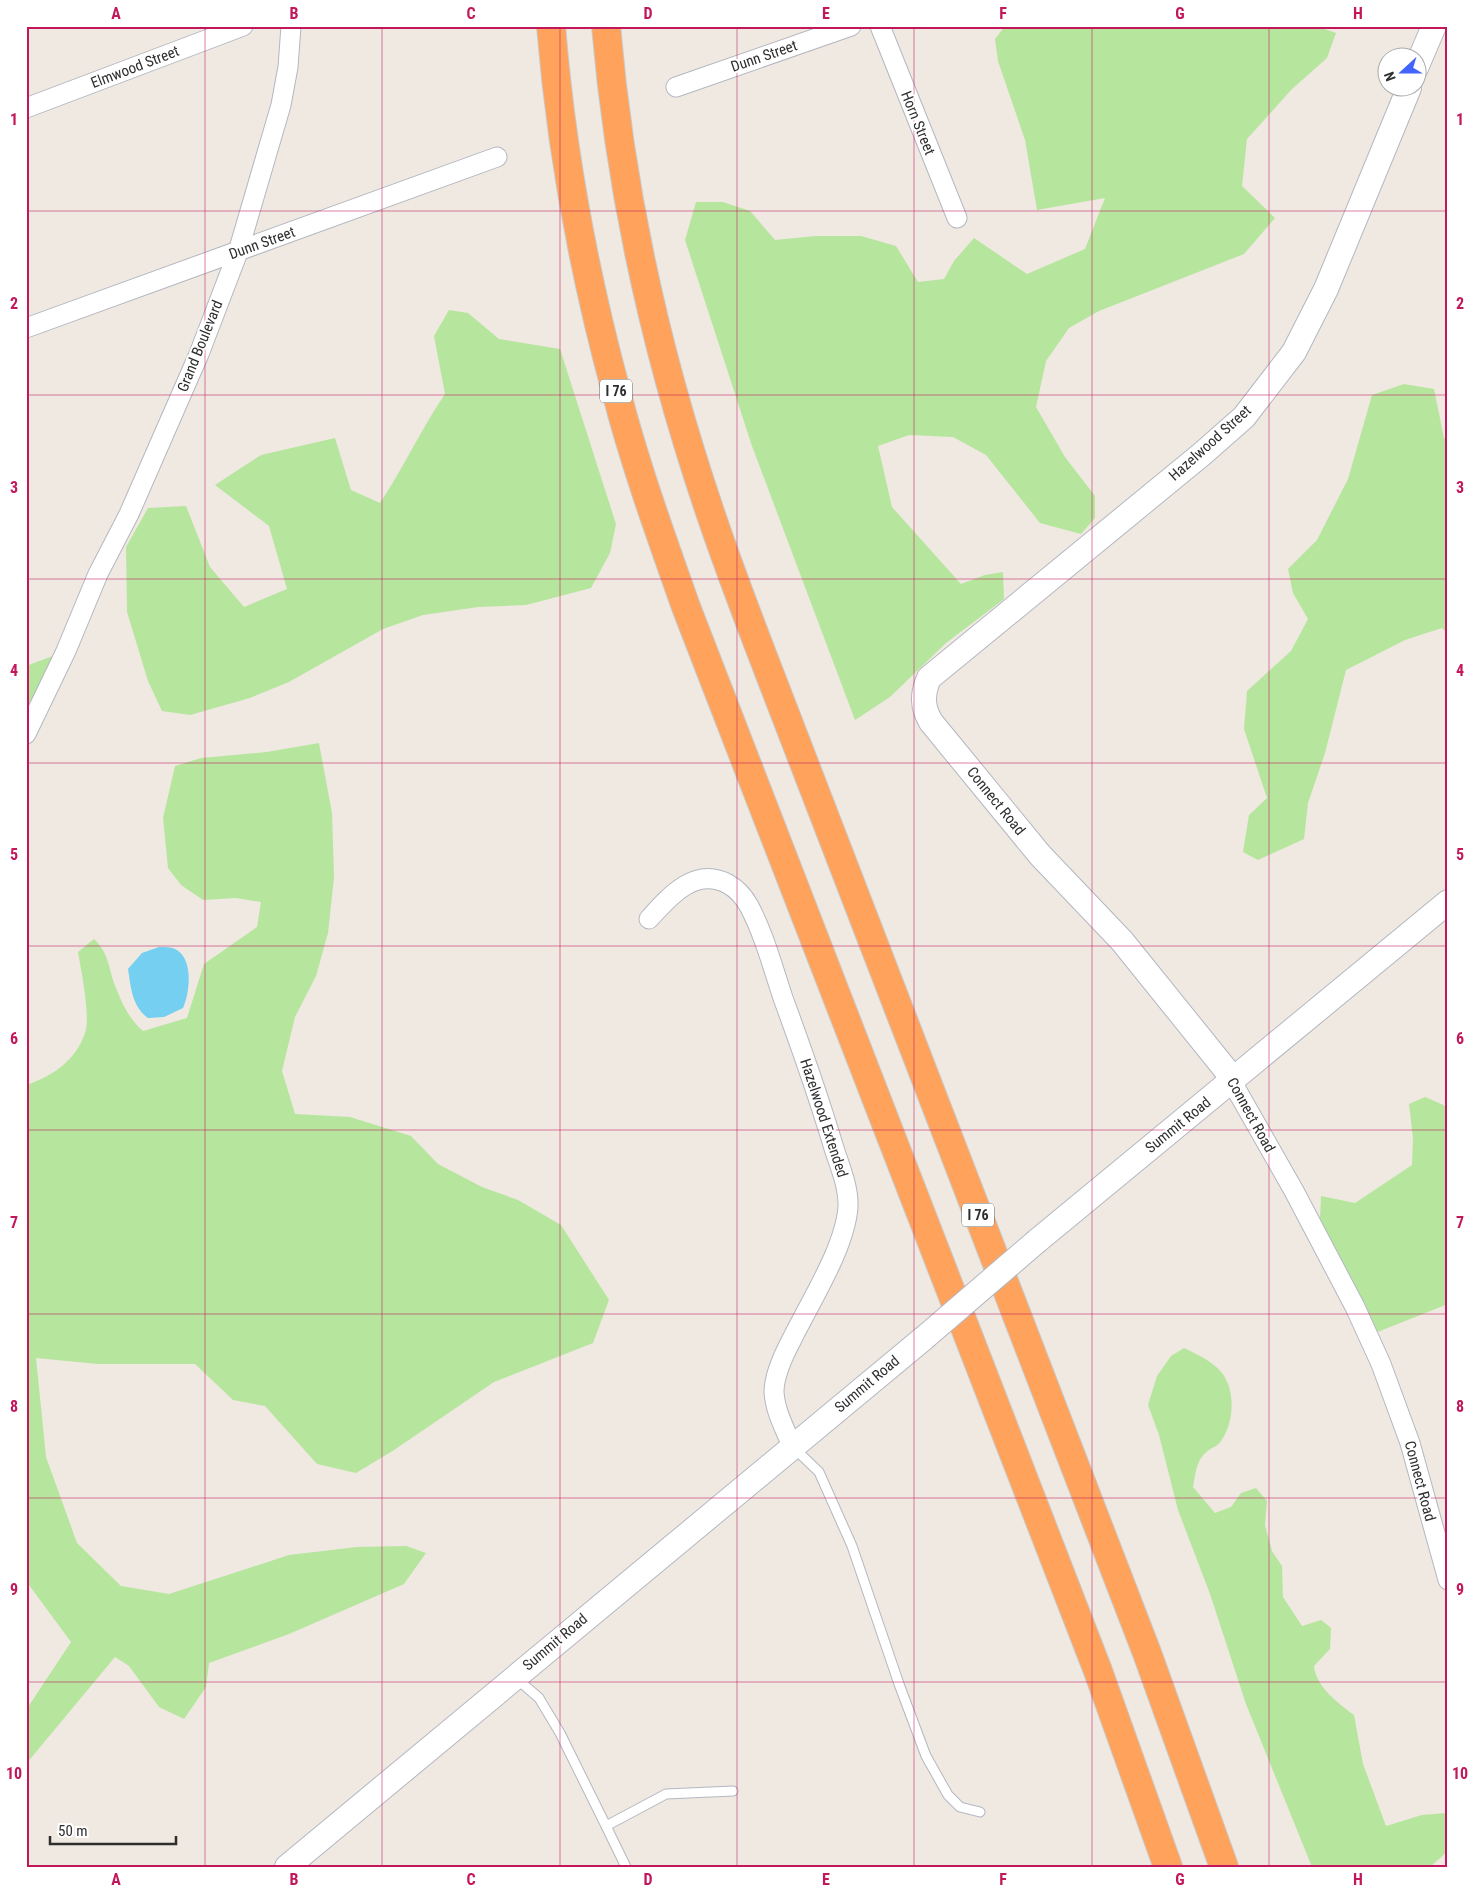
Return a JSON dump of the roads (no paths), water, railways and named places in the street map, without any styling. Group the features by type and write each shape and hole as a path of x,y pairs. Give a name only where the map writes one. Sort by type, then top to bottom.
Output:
{"highway":[{"path":"537,26 569,169"},
{"name":"I 76","path":"551,26 569,169 595,306 616,392 645,489 680,589 1098,1671 1168,1867"},
{"name":"I 76","path":"606,26 621,150 646,281 667,368 710,511 762,654 1147,1653 1224,1867"}],"street":[{"name":"Elmwood Street","path":"26,108 243,26"},
{"name":"Grand Boulevard","path":"26,734 66,651 98,574 129,514 199,354 238,252 281,105 288,67 290,26"},
{"name":"Dunn Street","path":"676,87 851,26"},
{"name":"Horn Street","path":"880,26 957,218"},
{"path":"1425,48 1434,26"},
{"name":"Hazelwood Street","path":"931,722 924,705 923,696 929,678 1202,454 1244,416 1279,373 1294,352 1326,289 1405,98"},
{"name":"Dunn Street","path":"26,328 496,157"},
{"name":"Connect Road","path":"931,722 1040,856 1122,941 1226,1070 1324,1249 1381,1364 1410,1444 1448,1580"},
{"name":"Hazelwood Extended","path":"649,919 682,887 699,879 714,879 728,884 740,893 749,906 765,946 820,1100 846,1187 848,1207 839,1244 787,1348 776,1379 774,1392 777,1405 792,1446"},
{"name":"Summit Road","path":"287,1867 514,1676 924,1338 1037,1241 1232,1082 1335,993 1448,902"}],"lane":[{"path":"792,1446 819,1472 852,1546 899,1684 926,1756 948,1795 960,1807 980,1812"},
{"path":"514,1676 540,1698 560,1733 626,1867"},
{"path":"606,1826 666,1794 733,1791"}],"water":[{"path":"159,947 169,947 181,954 188,968 189,985 183,1008 164,1017 148,1018 135,1002 128,969 142,953"}]}
